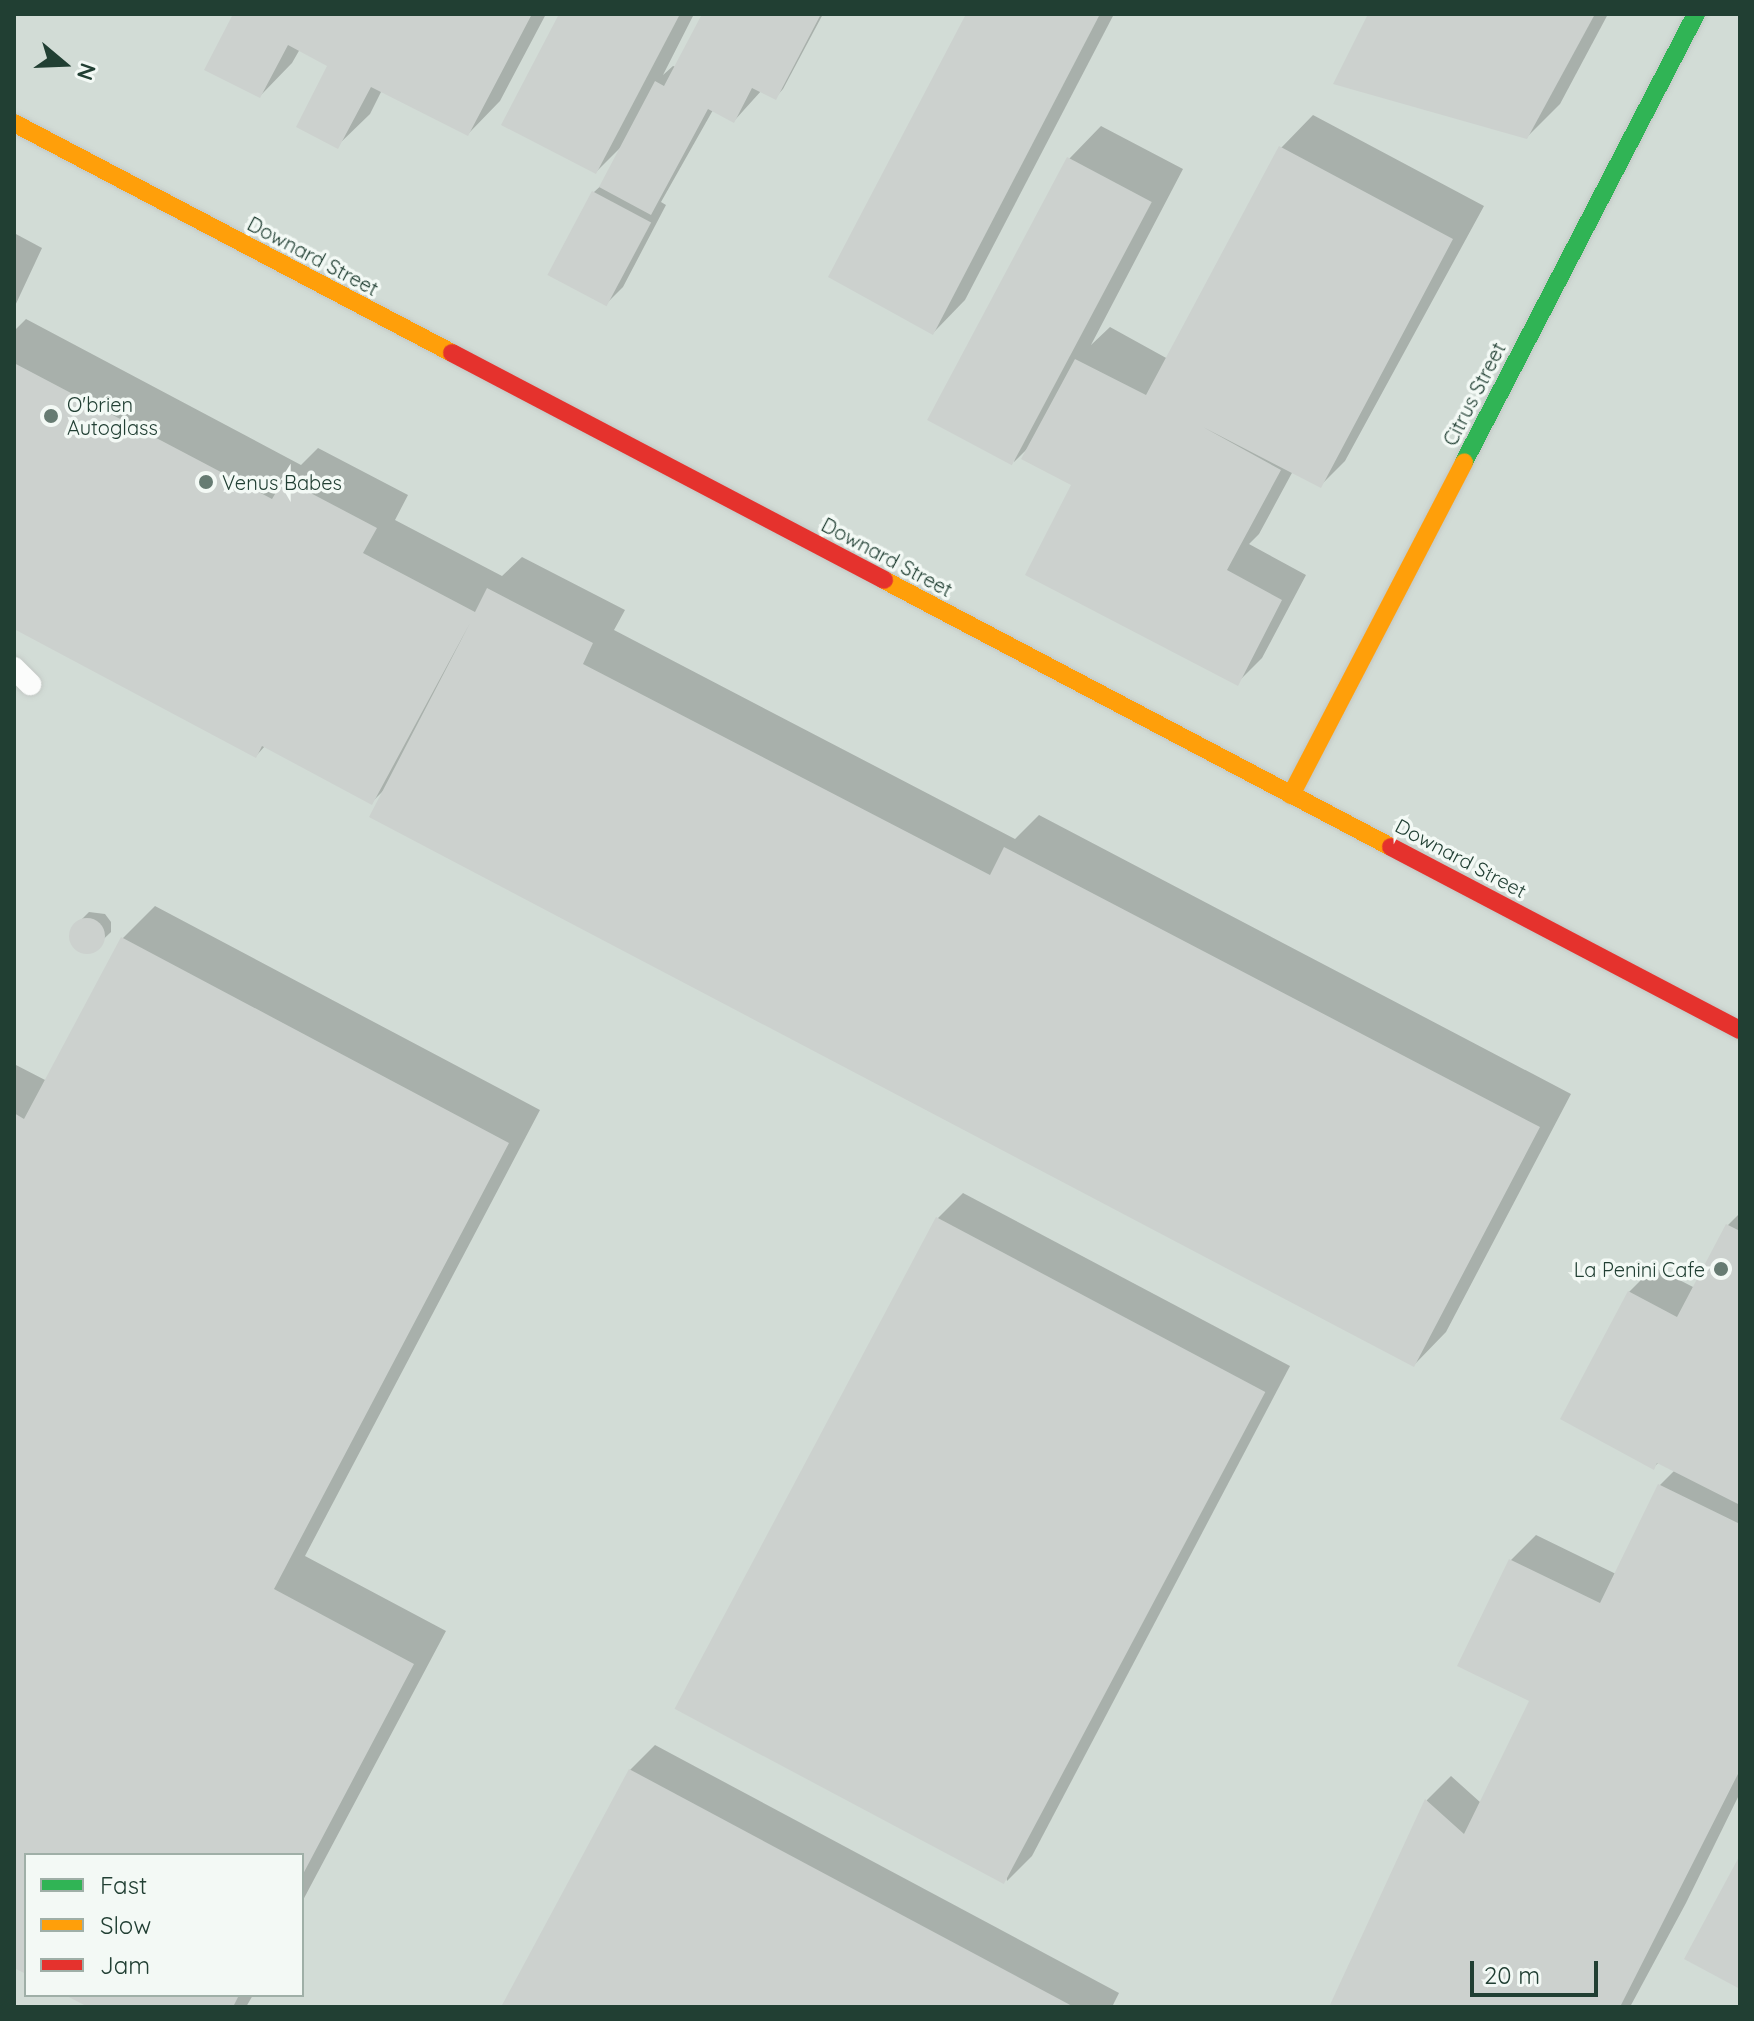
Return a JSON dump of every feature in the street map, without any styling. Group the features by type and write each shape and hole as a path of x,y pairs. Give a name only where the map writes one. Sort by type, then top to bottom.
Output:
{"street":[{"name":"Citrus Street","path":"1291,795 1696,14"},
{"name":"Downard Street","path":"14,123 1740,1030"}],"shaded area":[{"path":"14,14 1740,14 1740,2007 14,2007"}],"building":[{"path":"228,14 532,14 468,136 371,87 338,149 296,127 327,66 288,45 260,98 204,70 232,16"},
{"path":"559,14 680,14 596,174 501,125"},
{"path":"702,14 821,14 776,100 752,88 734,123 708,109 651,215 599,187 655,81 664,86"},
{"path":"966,14 1100,14 933,335 828,277"},
{"path":"1368,14 1595,14 1527,139 1333,84"},
{"path":"1279,146 1453,239 1321,488 1203,427 1281,470 1227,570 1282,600 1238,686 1025,575 1071,485 1021,459 1075,359 1146,395"},
{"path":"1067,157 1152,202 1012,465 927,420"},
{"path":"592,191 651,222 607,306 547,275"},
{"path":"14,363 272,499 284,479 377,528 363,553 475,612 487,588 593,643 583,664 990,875 1004,847 1540,1127 1414,1367 369,817 470,623 372,805 262,746 256,758 14,629"},
{"path":"87,918 100,923 105,936 100,949 87,954 74,949 69,936 74,923"},
{"path":"121,937 509,1143 274,1589 414,1664 304,1872 304,1853 24,1853 24,1973 14,1968 14,1113 24,1119"},
{"path":"936,1217 1265,1392 1004,1884 675,1709"},
{"path":"1726,1224 1740,1231 1740,1505 1657,1463 1654,1470 1560,1419 1628,1291 1677,1317"},
{"path":"1658,1484 1740,1524 1740,1770 1620,2007 1329,2007 1425,1799 1464,1834 1529,1701 1457,1666 1509,1559 1600,1603"},
{"path":"629,1769 1074,2007 501,2007"},
{"path":"1740,1855 1740,1989 1684,1959"},
{"path":"69,1997 238,1997 233,2007 88,2007"}],"traffic: fast":[{"path":"1464,462 1696,14"}],"traffic: slow":[{"path":"14,123 452,353"},
{"path":"1291,795 1464,462"},
{"path":"884,580 1391,847"}],"traffic: jam":[{"path":"452,353 884,580"},
{"path":"1391,847 1740,1030"}],"place":[{"name":"O'brien Autoglass","path":"51,416"},
{"name":"Venus Babes","path":"206,482"},
{"name":"La Penini Cafe","path":"1721,1269"}]}
